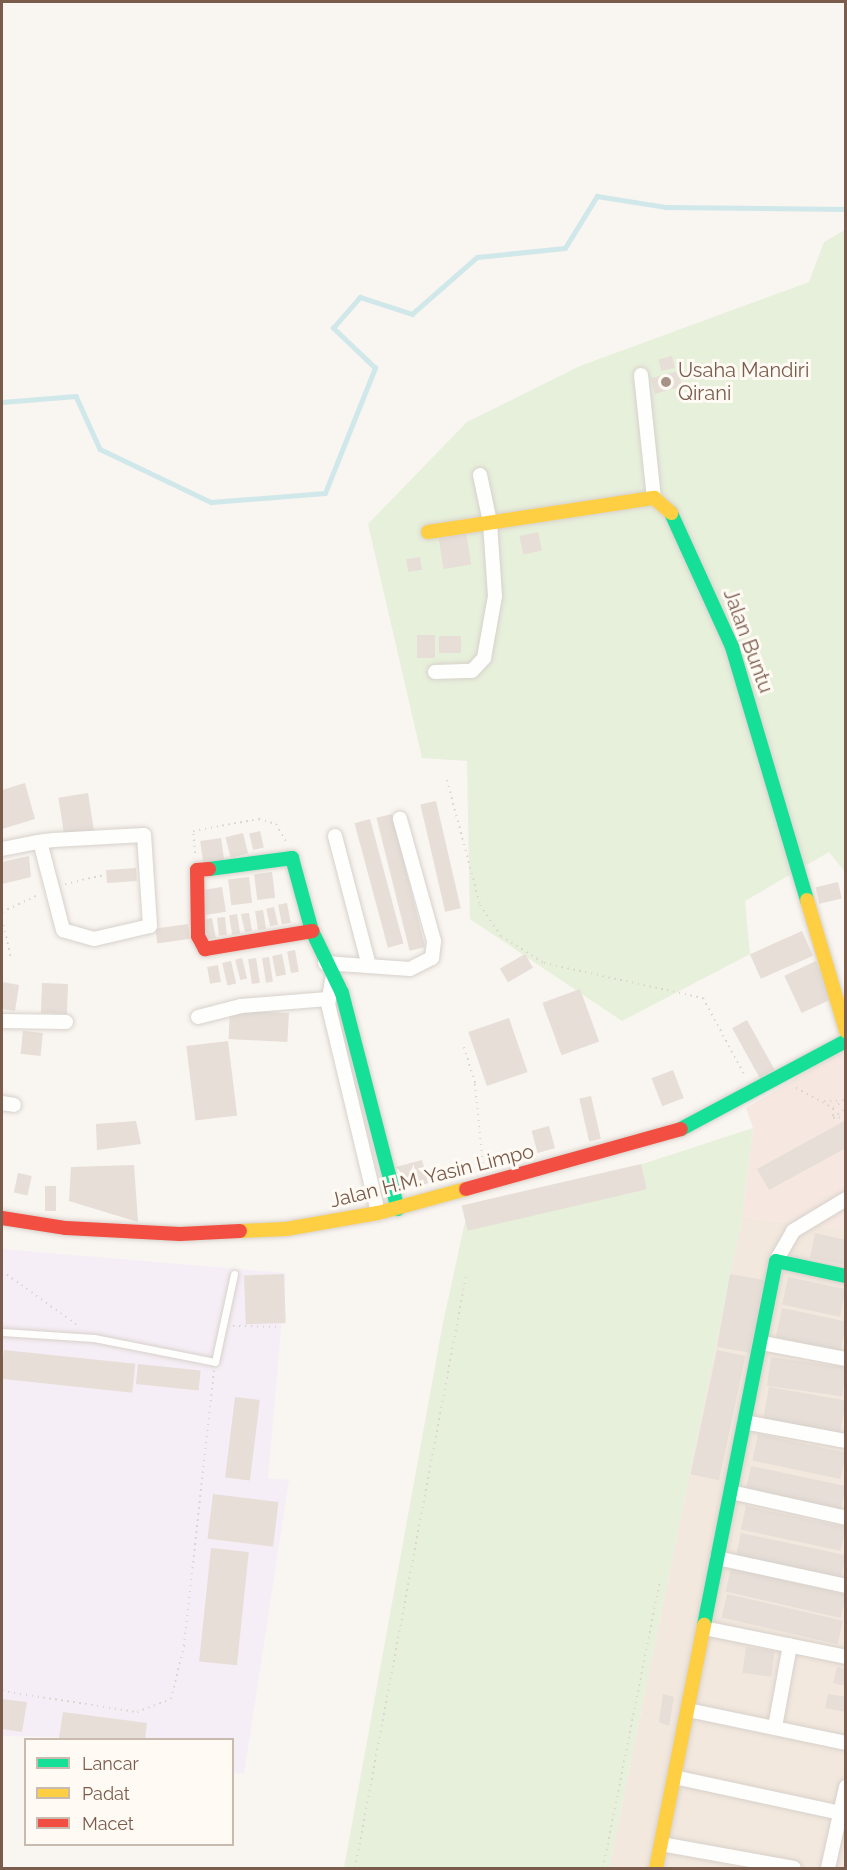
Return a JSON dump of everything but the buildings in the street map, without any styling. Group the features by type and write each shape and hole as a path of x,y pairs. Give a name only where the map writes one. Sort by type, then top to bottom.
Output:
{"street":[{"path":"428,532 654,498 640,375"},
{"path":"435,672 472,670 484,658 495,596 490,522 480,475"},
{"name":"Jalan Buntu","path":"654,498 678,523 732,647 846,1030"},
{"path":"325,963 410,969 426,963 434,949 400,819"},
{"path":"2,849 40,842 144,835 150,926 94,939 63,930 40,842"},
{"path":"335,836 369,966"},
{"path":"312,931 205,949 198,936 196,870 292,858 312,931 332,980 342,993 398,1209"},
{"path":"332,980 328,999 378,1213"},
{"path":"198,1017 241,1006 328,999"},
{"path":"2,1021 66,1022"},
{"name":"Jalan H.M. Yasin Limpo","path":"2,1218 66,1228 190,1234 286,1228 398,1209 668,1134 781,1079 846,1041"},
{"path":"656,1869 744,1422 762,1343 776,1261 794,1231 846,1199"},
{"path":"776,1261 846,1276"},
{"path":"762,1343 846,1359"},
{"path":"744,1422 846,1441"},
{"path":"732,1492 846,1518"},
{"path":"717,1558 846,1586"},
{"path":"705,1628 846,1658"},
{"path":"775,1727 790,1645"},
{"path":"688,1710 846,1743"},
{"path":"674,1777 840,1813"},
{"path":"828,1869 846,1787"},
{"path":"661,1844 794,1869"}],"lane":[{"path":"2,1332 94,1338 215,1362 234,1274"}],"path":[{"path":"447,780 480,905 501,936 544,963 703,998 753,1093"},
{"path":"196,870 194,831 259,819 269,820 282,831 292,858"},
{"path":"2,919 11,957"},
{"path":"464,1047 475,1084 486,1184"},
{"path":"781,1079 833,1108"},
{"path":"821,1101 845,1100"},
{"path":"833,1108 845,1100"},
{"path":"833,1108 833,1118"},
{"path":"833,1118 846,1108"},
{"path":"833,1118 846,1117"},
{"path":"2,1271 94,1338"},
{"path":"355,1869 466,1276"},
{"path":"224,1326 281,1327"},
{"path":"2,1691 137,1712 171,1699 184,1646 215,1362"},
{"path":"603,1869 660,1581"}],"shaded area":[{"path":"845,1049 845,1229 742,1217 753,1128 746,1108"},
{"path":"742,1217 845,1229 845,1868 609,1868"},
{"path":"2,1249 286,1273 268,1478 289,1480 244,1774 234,1773 234,1738 2,1736"}],"green space":[{"path":"845,230 845,872 829,852 745,901 750,954 622,1021 470,919 467,761 422,758 368,524 467,422 580,366 809,282 824,242"},
{"path":"753,1128 742,1217 609,1868 344,1868 443,1323 465,1222"}],"waterway":[{"path":"2,402 76,396 100,449 211,502 325,493 375,368 333,328 360,297 412,314 477,257 565,248 597,196 666,207 846,209"}],"traffic: fast":[{"path":"671,513 732,647 807,900"},
{"path":"209,869 292,858 312,931 342,993 398,1209"},
{"path":"681,1129 846,1041"},
{"path":"704,1625 776,1261 846,1276"}],"traffic: slow":[{"path":"428,532 654,498 671,513"},
{"path":"807,900 846,1031"},
{"path":"240,1231 286,1229 378,1213 466,1189"},
{"path":"656,1868 704,1625"}],"traffic: jam":[{"path":"209,869 197,870 198,936 205,949 312,931"},
{"path":"466,1189 681,1129"},
{"path":"2,1218 66,1228 180,1234 240,1231"}],"place":[{"name":"Usaha Mandiri Qirani","path":"666,382"}]}
